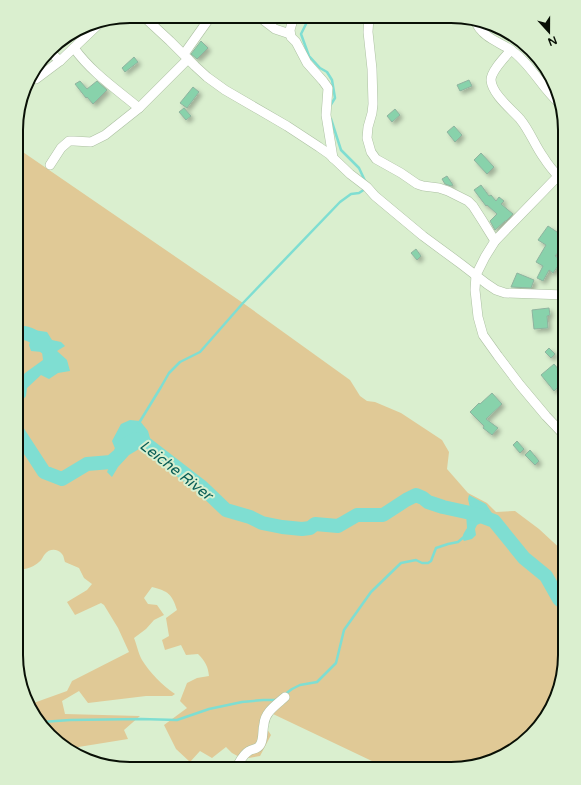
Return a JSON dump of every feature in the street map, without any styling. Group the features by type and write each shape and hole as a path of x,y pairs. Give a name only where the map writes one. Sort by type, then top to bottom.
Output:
{"street":[{"path":"151,23 207,77 225,90 306,138 367,187 423,236 496,290 505,293 558,294"},
{"path":"50,165 69,141 74,140 91,142 96,140 105,135 139,108 186,56 207,23"},
{"path":"267,23 275,29 290,34"},
{"path":"292,23 290,34 307,63 324,81 328,88 326,115 332,158"},
{"path":"369,23 373,104 367,138 371,152 376,159 401,172 417,184 448,191 468,201 479,215 495,242"},
{"path":"478,27 484,34 511,50 525,62 541,84 552,95"},
{"path":"36,79 60,61 92,30"},
{"path":"74,48 94,71 139,108"},
{"path":"511,50 502,60 492,76 491,82 497,94 521,120 544,158 558,176 495,242 485,257 476,275 476,302 483,335 520,385 558,429"},
{"path":"53,55 60,61"},
{"path":"240,762 249,750 259,747 262,741 266,716 269,711 285,697"}],"shaded area":[{"path":"23,152 243,303 350,380 360,396 367,401 375,402 401,413 442,440 449,452 447,469 468,493 487,503 496,512 515,511 539,529 558,547 558,662 556,676 547,702 531,726 510,744 492,754 479,758 451,762 374,762 273,714 265,726 271,735 260,756 243,759 232,753 226,747 212,758 200,751 190,762 176,749 164,725 187,708 180,701 187,683 197,678 209,676 209,672 203,659 198,654 186,655 181,645 165,650 162,640 169,636 166,618 177,610 169,594 152,587 144,598 148,604 157,605 164,615 154,620 146,629 134,638 139,655 145,665 165,687 175,694 172,696 146,696 88,703 79,691 62,701 65,714 140,716 124,730 128,739 77,747 59,735 50,726 34,703 67,691 72,681 129,652 118,628 104,605 101,603 75,615 67,602 87,590 92,584 84,578 79,568 65,562 60,552 51,550 47,552 37,564 23,569"}],"water":[{"path":"27,329 47,332 52,340 61,342 65,346 57,351 67,360 70,371 58,373 49,379 41,375 27,388 26,396 23,400 23,376 43,360 42,352 31,351 29,345 32,337"},
{"path":"130,420 140,421 148,431 150,438 139,449 129,455 118,467 112,477 107,472 116,451 112,441 121,424"},
{"path":"469,495 486,504 501,527 498,529 489,523 483,522 477,525 475,529 476,535 472,539 464,541 463,536 467,528 466,513 470,508 468,499"}],"building":[{"path":"201,41 208,48 197,59 191,54"},
{"path":"134,57 138,62 125,72 122,68"},
{"path":"469,80 472,86 460,91 457,85"},
{"path":"80,81 87,89 97,81 107,90 93,104 75,84"},
{"path":"193,87 199,92 187,108 180,103"},
{"path":"184,108 191,116 186,120 179,112"},
{"path":"395,109 400,115 392,122 387,116"},
{"path":"454,126 462,135 455,142 447,132"},
{"path":"481,153 494,167 487,174 474,160"},
{"path":"447,176 453,185 451,186 445,184 442,179"},
{"path":"481,185 489,196 491,195 496,201 499,197 504,201 501,204 513,214 495,230 490,221 497,214 487,205 486,206 474,190"},
{"path":"548,226 558,233 558,252 555,256 558,258 558,266 553,273 549,270 543,281 537,278 543,266 536,262 546,245 538,240"},
{"path":"416,249 421,256 417,260 411,253"},
{"path":"517,273 534,280 531,288 511,287"},
{"path":"549,308 550,315 547,316 548,328 534,329 532,310"},
{"path":"549,348 555,354 551,358 545,352"},
{"path":"554,364 558,369 558,387 554,391 541,375"},
{"path":"492,393 502,404 486,419 498,428 492,435 483,428 484,426 470,412"},
{"path":"517,441 524,449 520,453 513,445"},
{"path":"530,450 539,461 535,465 525,455"}],"waterway":[{"path":"306,23 301,34 309,56 320,68 327,72 332,80 335,98 330,106"},
{"path":"331,119 341,150 359,168 366,183"},
{"path":"139,423 169,373 180,362 200,352 243,303 340,202 351,194 359,193 365,189"},
{"name":"Leiche River","path":"23,333 29,334 45,347"},
{"path":"23,440 44,472 62,479 87,464 111,462 119,455 125,445 136,439 145,443 202,487 226,510 250,517 262,523 282,527 302,529 310,528 315,524 338,526 357,515 383,515 416,495 428,502 475,514 494,521 524,558 546,576 558,597"},
{"path":"284,695 300,685 317,682 336,663 344,630 371,592 401,563 416,560 422,563 428,563 431,561 436,548 458,542 465,536"},
{"path":"47,722 141,719 177,720 209,709 242,702 277,700"}]}
